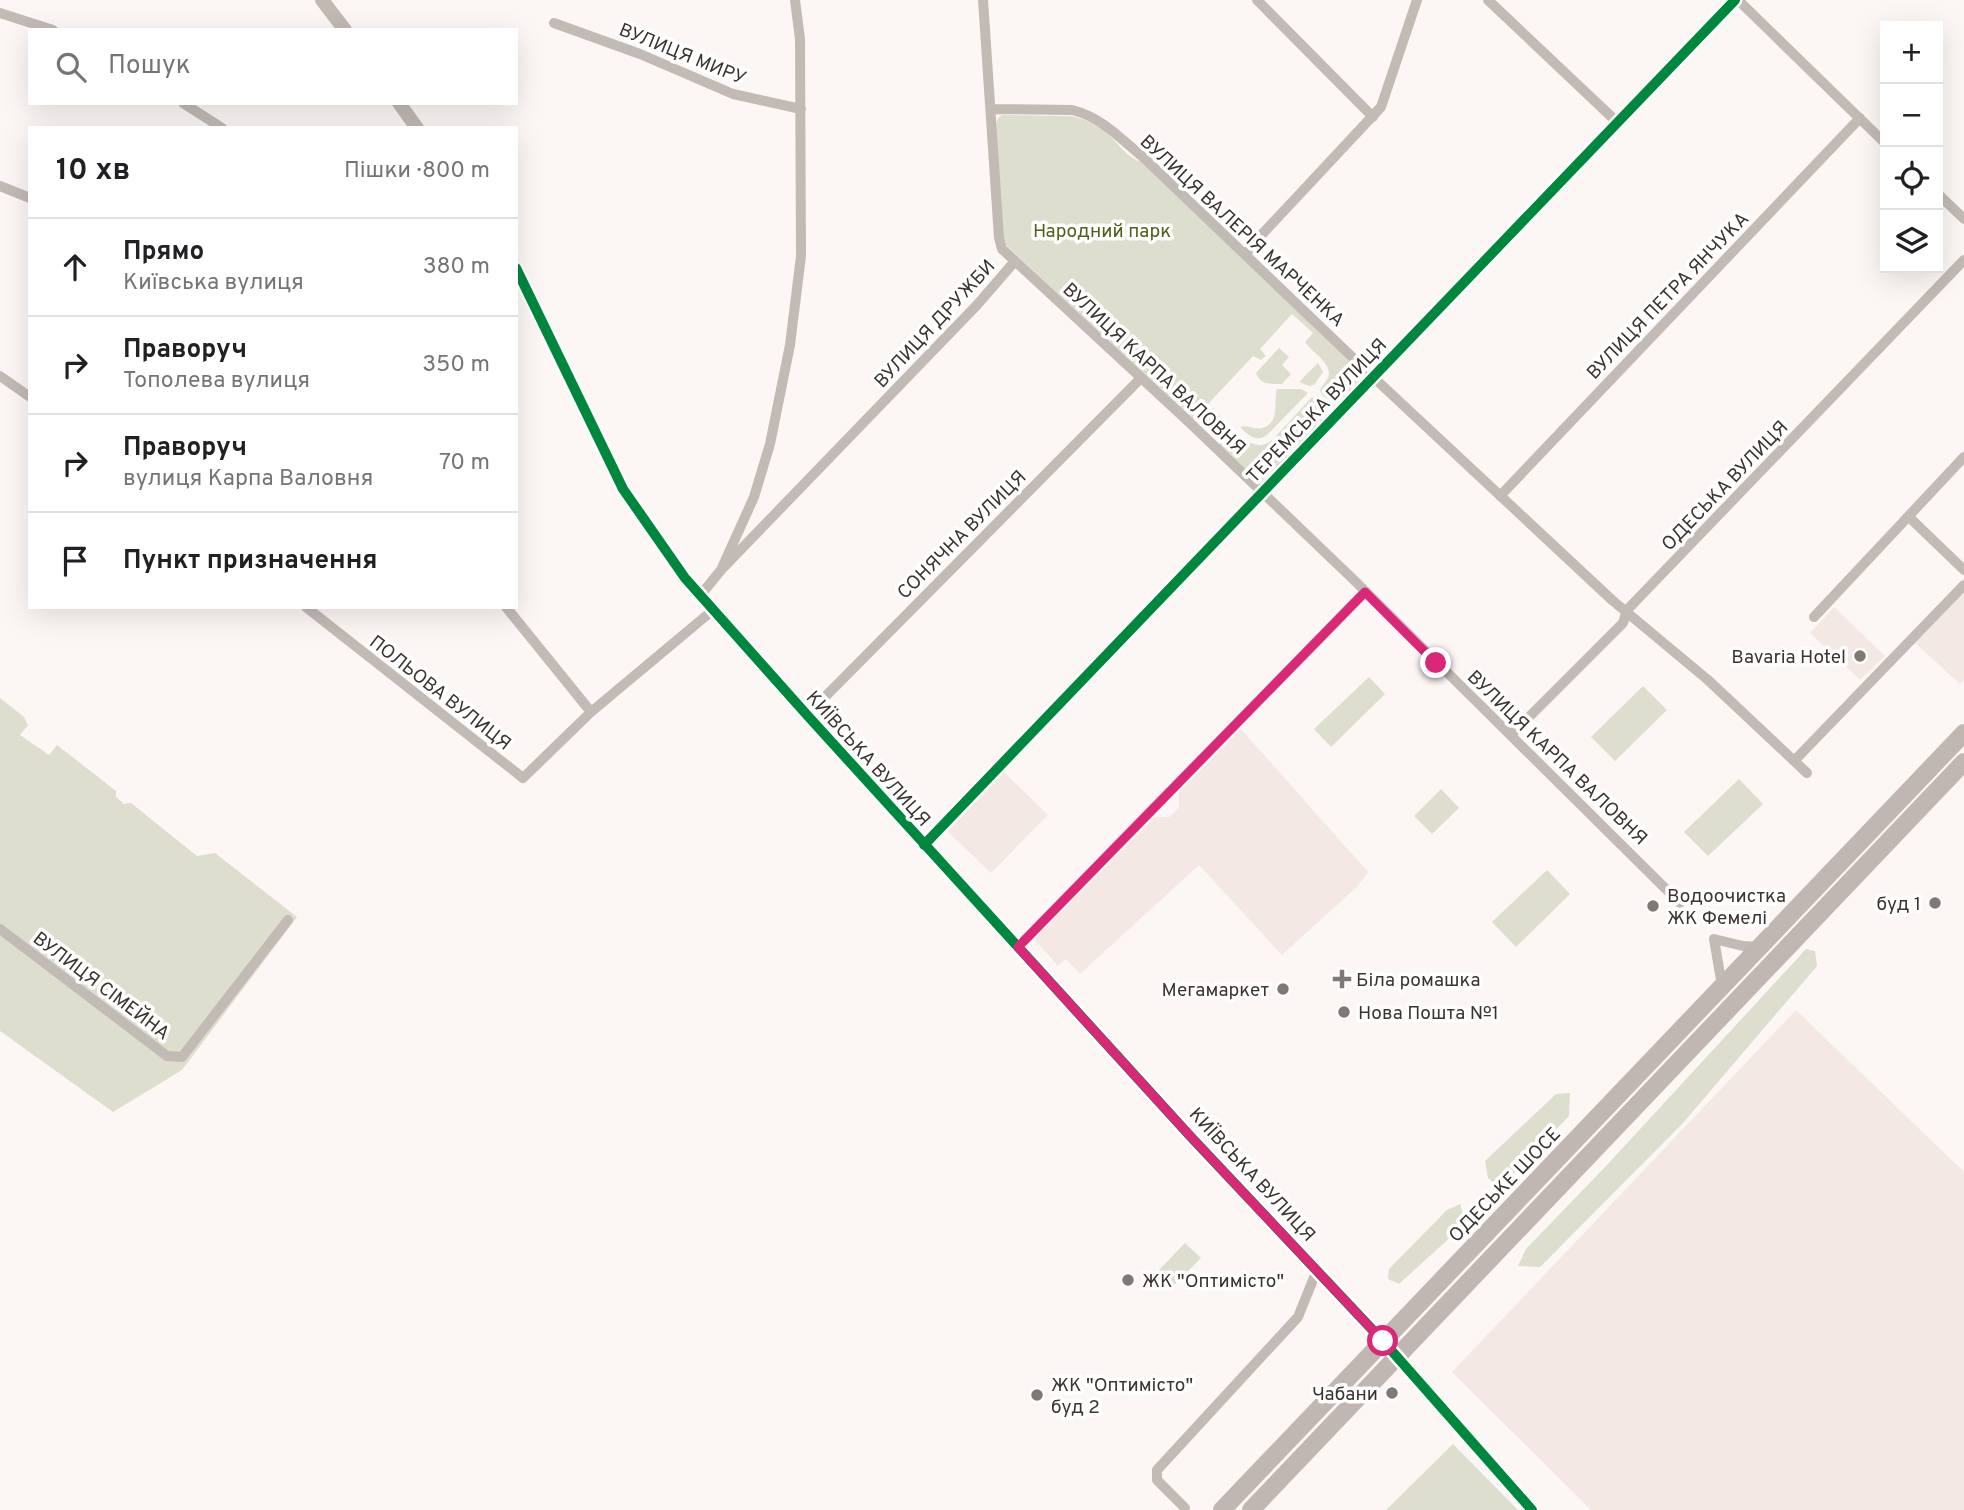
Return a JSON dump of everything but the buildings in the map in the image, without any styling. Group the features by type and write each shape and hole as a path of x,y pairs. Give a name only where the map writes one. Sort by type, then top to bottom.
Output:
{"highway":[{"name":"ОДЕСЬКЕ ШОСЕ","path":"1222,1510 1964,733"},
{"path":"1251,1510 1964,762"}],"street":[{"path":"322,0 343,28"},
{"path":"701,596 721,570 754,497 770,444 790,345 801,256 800,39 794,0"},
{"name":"ВУЛИЦЯ ДРУЖБИ","path":"721,570 977,305 1015,261 1002,249 999,238 983,0"},
{"path":"1257,0 1373,117"},
{"path":"1245,255 1373,117 1385,98 1417,0"},
{"path":"1488,0 1617,122"},
{"path":"1737,0 1880,138"},
{"name":"ТЕРЕМСЬКА ВУЛИЦЯ","path":"924,845 1372,376 1737,0"},
{"path":"0,13 47,28"},
{"name":"ВУЛИЦЯ МИРУ","path":"554,23 640,54 733,94 801,109"},
{"path":"186,105 219,126"},
{"path":"400,105 416,126"},
{"name":"ВУЛИЦЯ ВАЛЕРІЯ МАРЧЕНКА","path":"992,109 1072,110 1084,113 1097,120 1145,159 1612,600 1708,680 1807,773"},
{"name":"ВУЛИЦЯ ПЕТРА ЯНЧУКА","path":"1500,496 1860,118"},
{"path":"0,186 28,197"},
{"path":"1943,199 1964,219"},
{"name":"ОДЕСЬКА ВУЛИЦЯ","path":"1511,735 1623,623 1627,611 1964,260"},
{"name":"ВУЛИЦЯ КАРПА ВАЛОВНЯ","path":"1015,261 1365,592 1680,903"},
{"name":"КИЇВСЬКА ВУЛИЦЯ","path":"518,272 623,489 701,596 1199,1146 1383,1341 1532,1510"},
{"path":"0,376 28,396"},
{"name":"СОНЯЧНА ВУЛИЦЯ","path":"807,715 1140,378"},
{"path":"1814,617 1910,518 1964,457"},
{"path":"1910,518 1964,570"},
{"path":"1794,761 1964,585"},
{"path":"1018,947 1365,592"},
{"name":"ПОЛЬОВА ВУЛИЦЯ","path":"309,609 523,778 591,712"},
{"path":"508,609 591,712 713,610"},
{"name":"ВУЛИЦЯ СІМЕЙНА","path":"0,929 167,1056 182,1057 288,920"},
{"path":"1722,986 1714,939 1761,947"},
{"path":"1185,1508 1157,1480 1157,1470 1298,1317 1317,1270"}],"shaded area":[{"path":"1964,591 1964,680 1960,684 1914,642"},
{"path":"1834,607 1885,656 1860,680 1810,633"},
{"path":"1241,729 1368,872 1357,887 1282,955 1199,865 1080,974 1066,959 1058,966 1034,939 1155,817 1169,817 1179,808 1179,792"},
{"path":"1003,771 1048,815 991,873 946,830"},
{"path":"1796,1010 1964,1172 1964,1510 1591,1510 1452,1372"}],"green space":[{"name":"Народний парк","path":"1002,115 1071,116 1103,130 1128,154 1142,162 1360,371 1360,382 1339,405 1323,396 1320,390 1329,370 1305,342 1313,333 1292,314 1260,349 1266,356 1261,360 1253,356 1193,420 1007,246 1003,237 996,125"},
{"path":"1279,348 1289,357 1282,365 1291,374 1282,384 1263,382 1256,373"},
{"path":"1318,363 1323,372 1314,385 1299,382"},
{"path":"1277,389 1301,389 1308,393 1267,435 1252,437 1240,427 1262,428 1272,421"},
{"path":"1312,397 1328,416 1293,453 1276,436"},
{"path":"1213,408 1240,436 1256,445 1272,440 1289,457 1265,484 1262,485 1219,445 1221,439 1204,423 1205,417"},
{"path":"1369,677 1385,694 1331,747 1314,729"},
{"path":"1643,686 1667,710 1615,761 1591,737"},
{"path":"0,698 24,717 28,725 20,735 49,755 57,745 116,791 116,797 124,804 131,803 197,856 215,853 297,917 182,1070 113,1112 0,1031"},
{"path":"1739,779 1763,804 1708,856 1684,832"},
{"path":"1441,789 1459,808 1432,834 1414,816"},
{"path":"1547,870 1570,894 1516,947 1492,922"},
{"path":"1806,949 1815,951 1817,966 1683,1123 1540,1267 1518,1266 1526,1249"},
{"path":"1570,1093 1569,1116 1499,1188 1488,1178 1485,1161 1556,1094"},
{"path":"1460,1204 1466,1223 1399,1284 1388,1279 1389,1269 1447,1210"},
{"path":"1185,1243 1201,1258 1174,1285 1159,1270"},
{"path":"1453,1444 1518,1510 1386,1510"}],"cycle path":[{"path":"924,845 1735,0"},
{"path":"518,272 623,489 685,578 1191,1137 1383,1341 1532,1510"}],"place":[{"name":"Bavaria Hotel","path":"1860,656"},
{"name":"буд 1","path":"1935,903"},
{"name":"Водоочистка ЖК Фемелі","path":"1653,906"},
{"name":"Біла ромашка","path":"1342,979"},
{"name":"Мегамаркет","path":"1283,989"},
{"name":"Нова Пошта №1","path":"1344,1012"},
{"name":"ЖК \"Оптимісто\"","path":"1128,1280"},
{"name":"Чабани","path":"1392,1393"},
{"name":"ЖК \"Оптимісто\" буд 2","path":"1037,1395"}],"route":[{"path":"1383,1341 1191,1137 1018,947 1365,592 1436,663"}]}
